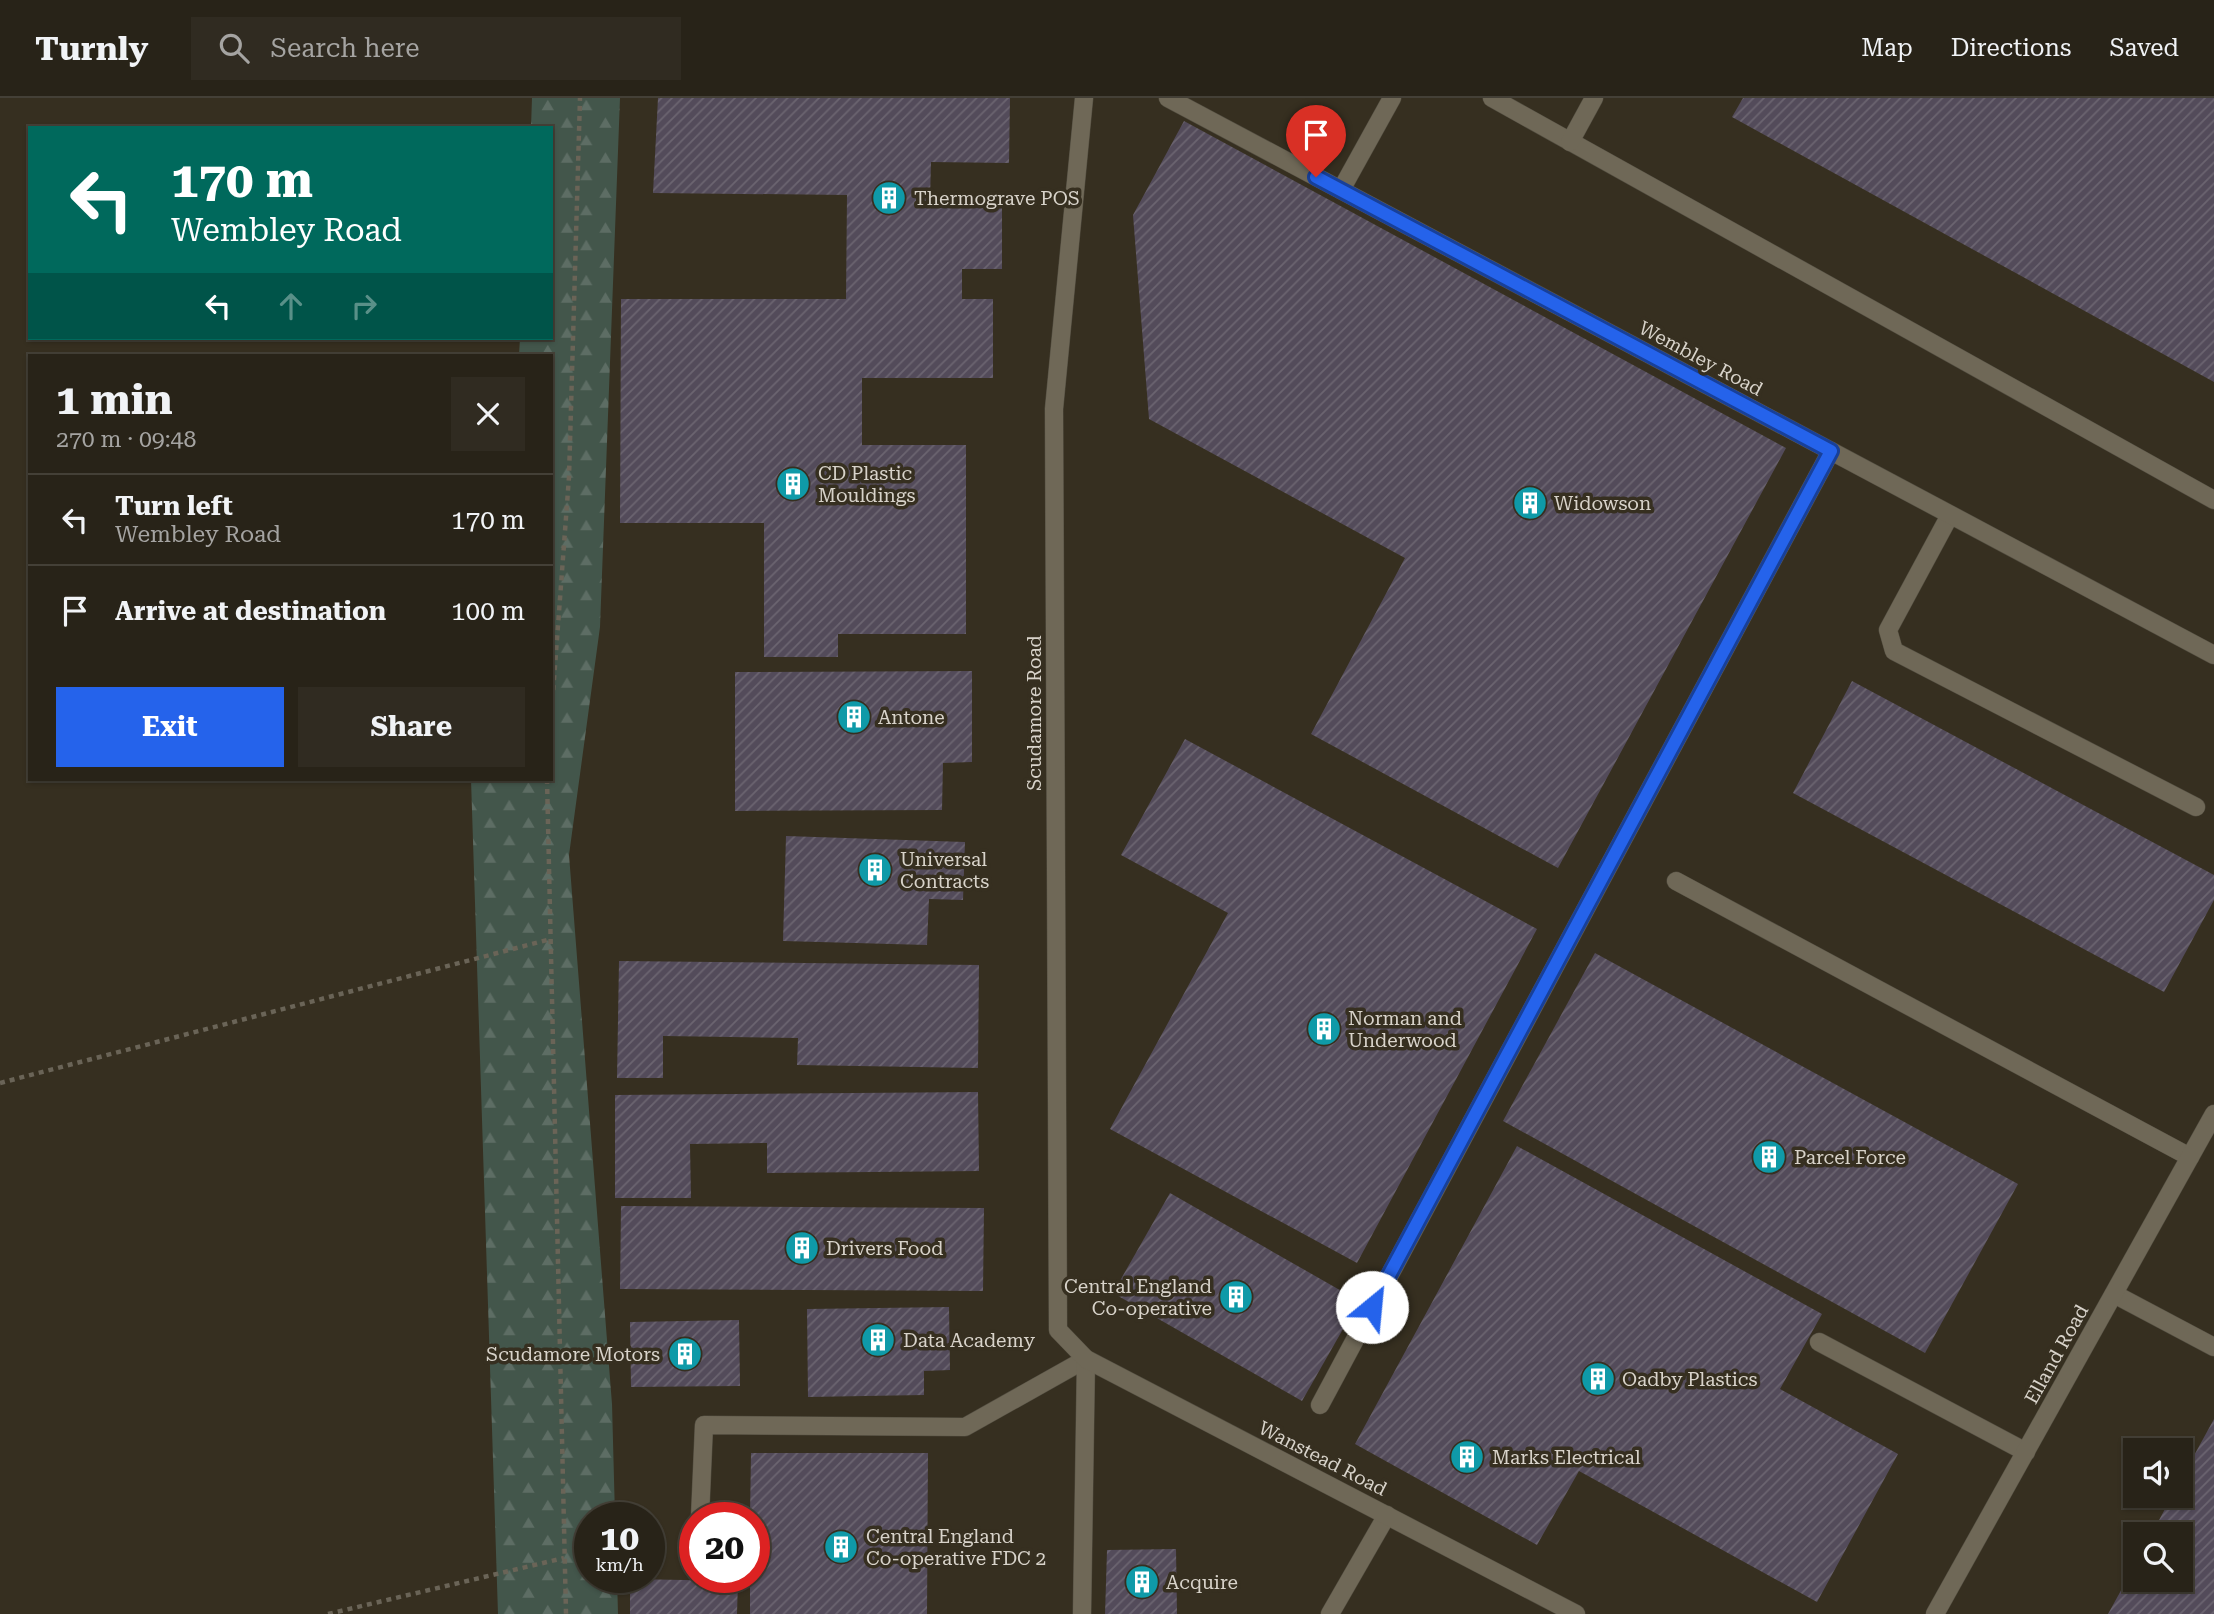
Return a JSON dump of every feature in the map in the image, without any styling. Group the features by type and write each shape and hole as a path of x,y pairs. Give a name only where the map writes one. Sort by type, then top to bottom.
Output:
{"street":[{"name":"Scudamore Road","path":"1058,1330 1054,409 1084,98"},
{"name":"Wembley Road","path":"1168,98 2214,655"},
{"path":"1341,190 1392,98"},
{"path":"1492,98 2214,500"},
{"path":"1570,142 1594,98"},
{"path":"1320,1405 1831,451"},
{"path":"1950,515 1888,631 1894,651 2196,807"},
{"path":"1676,881 2190,1157"},
{"name":"Elland Road","path":"1935,1614 2214,1114"},
{"path":"2114,1294 2214,1347"},
{"name":"Wanstead Road","path":"1058,1330 1086,1359 1576,1614"},
{"path":"1819,1342 2026,1452"},
{"path":"701,1502 704,1425 965,1427 1086,1359"},
{"path":"1082,1614 1086,1359"},
{"path":"1330,1614 1387,1516"}],"path":[{"path":"553,693 569,477 580,98"},
{"path":"547,781 566,1614"},
{"path":"0,1083 551,939"},
{"path":"328,1614 564,1558"}],"green space":[{"path":"532,98 620,98 600,627 569,855 612,1404 615,1502 574,1502 574,1593 617,1593 618,1614 498,1614 471,781 553,781 553,354 519,354 520,340 553,340 553,126 531,126"}],"building":[{"name":"CD Plastic Mouldings","path":"658,98 1010,98 1009,163 931,162 930,201 1002,201 1002,269 962,269 962,299 993,299 993,378 862,378 862,445 966,445 966,634 838,634 838,657 764,657 764,523 620,523 621,299 846,299 847,195 653,193"},
{"path":"1743,98 2214,98 2214,382 1732,117"},
{"name":"Widowson","path":"1184,121 1786,448 1558,868 1311,734 1405,558 1149,419 1133,215"},
{"name":"Antone","path":"972,671 972,762 943,763 942,810 735,811 735,672"},
{"path":"1852,681 2214,875 2214,900 2164,992 1793,793"},
{"name":"Norman and Underwood","path":"1185,739 1537,929 1357,1263 1110,1129 1228,913 1121,855"},
{"name":"Universal Contracts","path":"786,836 965,842 963,900 929,899 927,945 783,941"},
{"name":"Parcel Force","path":"1595,953 2018,1184 1925,1353 1503,1121"},
{"path":"619,961 979,965 978,1068 797,1065 798,1038 663,1036 663,1078 617,1078"},
{"path":"978,1092 979,1171 767,1173 767,1143 690,1144 691,1198 615,1198 615,1095"},
{"name":"Oadby Plastics","path":"1517,1146 1822,1314 1780,1389 1898,1454 1817,1602 1579,1471 1537,1545 1355,1444"},
{"name":"Central England Co-operative","path":"1170,1193 1359,1301 1302,1401 1113,1293"},
{"name":"Drivers Food","path":"621,1206 984,1208 983,1291 620,1289"},
{"name":"Data Academy","path":"949,1307 950,1370 924,1371 924,1395 808,1397 807,1309"},
{"name":"Scudamore Motors","path":"739,1320 740,1386 631,1387 630,1322"},
{"path":"2214,1419 2214,1614 2108,1614 2123,1587 2123,1592 2193,1592 2193,1522 2158,1522 2166,1508 2193,1508 2193,1457"},
{"name":"Central England Co-operative FDC 2","path":"751,1453 928,1453 927,1614 750,1614 750,1593 770,1593 770,1502 750,1502"},
{"name":"Acquire","path":"1176,1549 1177,1614 1105,1614 1107,1550"},
{"path":"665,1580 679,1580 679,1593 738,1593 737,1614 630,1614 630,1593 665,1593"}],"place":[{"name":"Thermograve POS","path":"889,198"},
{"name":"CD Plastic Mouldings","path":"793,484"},
{"name":"Widowson","path":"1530,503"},
{"name":"Antone","path":"854,717"},
{"name":"Universal Contracts","path":"875,870"},
{"name":"Norman and Underwood","path":"1324,1029"},
{"name":"Parcel Force","path":"1769,1157"},
{"name":"Drivers Food","path":"802,1248"},
{"name":"Central England Co-operative","path":"1236,1297"},
{"name":"Data Academy","path":"878,1340"},
{"name":"Scudamore Motors","path":"685,1354"},
{"name":"Oadby Plastics","path":"1598,1379"},
{"name":"Marks Electrical","path":"1467,1457"},
{"name":"Central England Co-operative FDC 2","path":"841,1547"},
{"name":"Acquire","path":"1142,1582"}],"route":[{"path":"1316,177 1831,451 1372,1307"}]}
